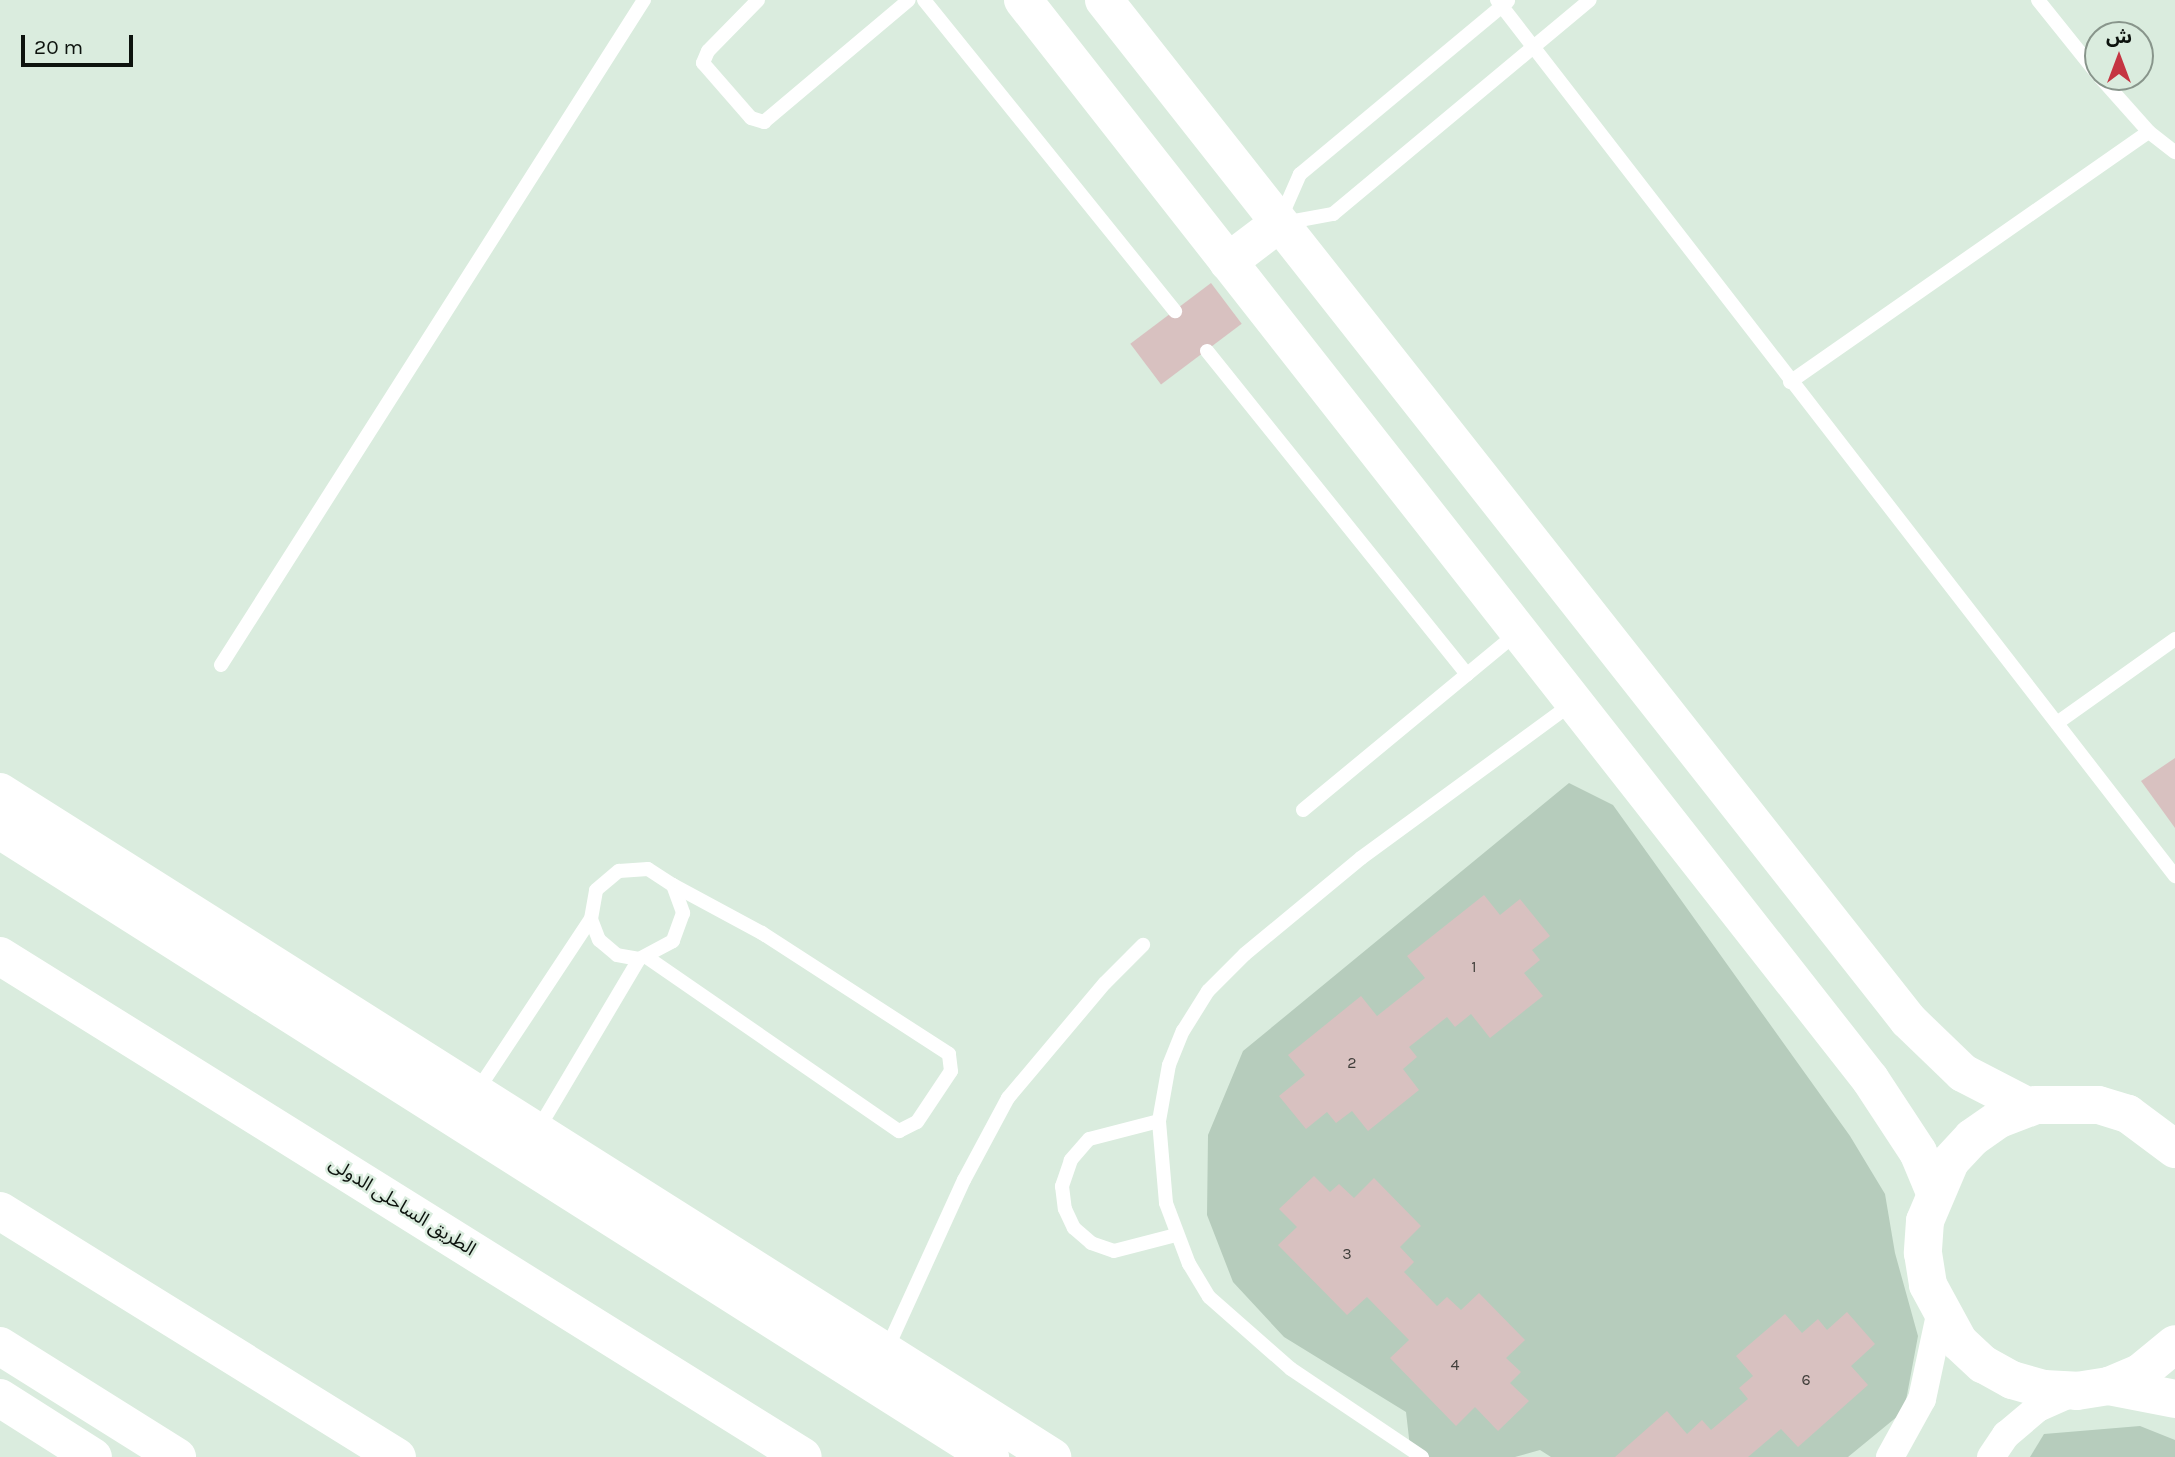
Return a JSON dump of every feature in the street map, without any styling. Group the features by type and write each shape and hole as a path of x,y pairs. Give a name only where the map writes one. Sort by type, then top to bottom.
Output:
{"main road":[{"path":"1023,0 1517,633 1870,1079 1918,1152 1934,1190"},
{"path":"1104,0 1908,1020 1963,1073 2029,1107"},
{"path":"1228,262 1278,224"},
{"path":"0,792 990,1457"},
{"path":"0,831 413,1070 477,1091 536,1132 1052,1457"},
{"name":"الطريق الساحلى الدولى","path":"0,956 803,1457"},
{"path":"2175,1149 2128,1114 2098,1105 2067,1101 2029,1107 1999,1119 1972,1138 1950,1162 1934,1190 1925,1221 1923,1253 1928,1285 1940,1315 1959,1342 1993,1369 2044,1390 2093,1388 2175,1399"},
{"path":"0,1211 397,1457"},
{"path":"2093,1388 2140,1373 2175,1344"},
{"path":"0,1346 177,1457"},
{"path":"0,1398 93,1457"}],"street":[{"path":"1890,1457 1922,1399 1940,1315"},
{"path":"1991,1457 2006,1436 2038,1408 2093,1388"}],"lane":[{"path":"221,665 644,0"},
{"path":"758,0 708,51 703,63 708,75 751,118 764,122 909,0"},
{"path":"924,0 1175,311"},
{"path":"1278,224 1334,214 1590,0"},
{"path":"2038,0 2084,57"},
{"path":"1278,224 1300,174 1502,2 1790,382 2175,876"},
{"path":"2112,91 2149,132 2175,152"},
{"path":"1790,382 2149,132"},
{"path":"1207,351 1467,674"},
{"path":"1303,810 1517,633"},
{"path":"2057,723 2175,639"},
{"path":"1422,1457 1291,1369 1209,1297 1176,1235 1166,1203 1159,1121 1170,1065 1183,1031 1217,982 1361,858 1574,703"},
{"path":"477,1091 591,919 596,890 619,871 648,869 762,933 949,1054 951,1071 917,1122 899,1131 644,958 617,955 599,940 591,919"},
{"path":"536,1132 644,958 673,941 683,913 673,885"},
{"path":"885,1353 964,1180 1008,1098 1105,983 1143,945"},
{"path":"1159,1121 1088,1139 1071,1160 1062,1186 1065,1209 1074,1228 1091,1243 1114,1251 1176,1235"}],"green space":[{"path":"1569,783 1613,805 1850,1136 1885,1194 1895,1253 1918,1336 1904,1411 1848,1457 1551,1457 1540,1450 1515,1457 1424,1457 1410,1447 1406,1412 1284,1337 1233,1282 1207,1215 1208,1135 1243,1051"},
{"path":"2140,1426 2175,1440 2175,1457 2030,1457 2044,1434"}],"building":[{"path":"1211,283 1242,324 1161,385 1130,344"},
{"path":"2175,758 2175,828 2141,781"},
{"path":"1484,895 1500,915 1520,899 1550,936 1532,950 1540,960 1524,973 1543,996 1490,1038 1471,1014 1455,1027 1447,1017 1409,1047 1417,1057 1403,1069 1419,1090 1368,1131 1352,1111 1336,1123 1327,1112 1306,1129 1279,1096 1305,1075 1288,1055 1361,996 1377,1016 1425,978 1407,956"},
{"path":"1314,1176 1330,1192 1339,1184 1354,1198 1374,1178 1421,1226 1400,1247 1414,1262 1404,1272 1437,1306 1447,1297 1461,1310 1479,1293 1525,1340 1506,1358 1521,1372 1510,1383 1529,1401 1498,1431 1475,1407 1456,1426 1390,1358 1409,1340 1367,1297 1347,1315 1278,1245 1297,1227 1279,1209"},
{"path":"1847,1312 1875,1344 1851,1366 1868,1385 1798,1447 1781,1429 1748,1457 1615,1457 1667,1411 1687,1434 1702,1420 1711,1430 1748,1399 1739,1388 1753,1376 1736,1356 1785,1314 1802,1333 1818,1319 1827,1330"}]}
